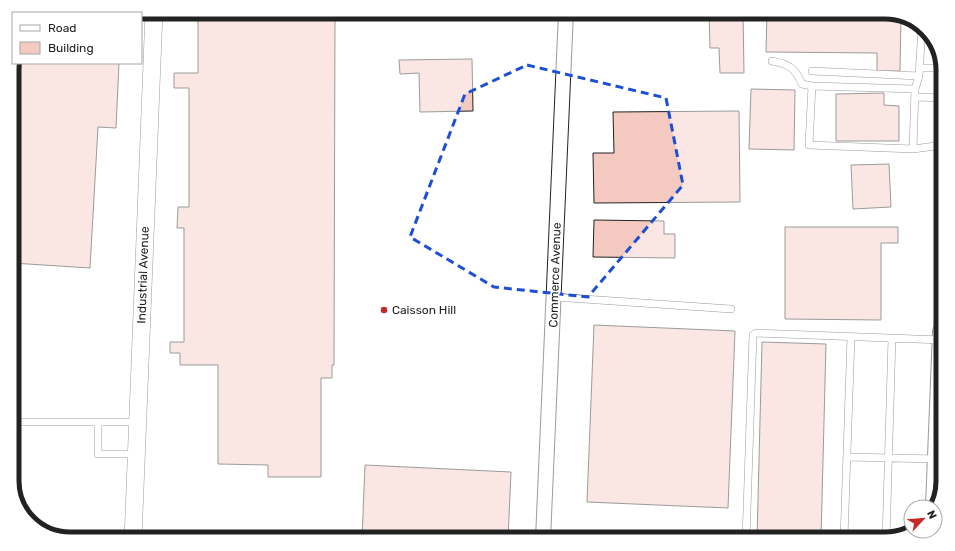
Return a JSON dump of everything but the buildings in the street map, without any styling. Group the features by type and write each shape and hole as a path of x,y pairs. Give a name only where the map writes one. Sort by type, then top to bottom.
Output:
{"street":[{"name":"Industrial Avenue","path":"133,532 154,19"},
{"name":"Commerce Avenue","path":"544,532 566,19"}],"lane":[{"path":"913,149 915,90 920,68 922,35"},
{"path":"772,61 785,63 798,75 802,84 812,86 915,90"},
{"path":"920,68 936,68"},
{"path":"812,71 919,76"},
{"path":"812,86 809,145 913,149 936,146"},
{"path":"915,97 936,98"},
{"path":"554,297 731,309"},
{"path":"746,532 753,335 756,333 936,340"},
{"path":"844,532 851,337"},
{"path":"886,532 892,338"},
{"path":"19,422 138,422"},
{"path":"98,422 98,454 136,454"},
{"path":"847,457 936,459"}],"highlighted area":[{"path":"527,65 666,98 683,185 588,297 494,287 410,237 465,94"}],"place":[{"name":"Caisson Hill","path":"384,310"}]}
